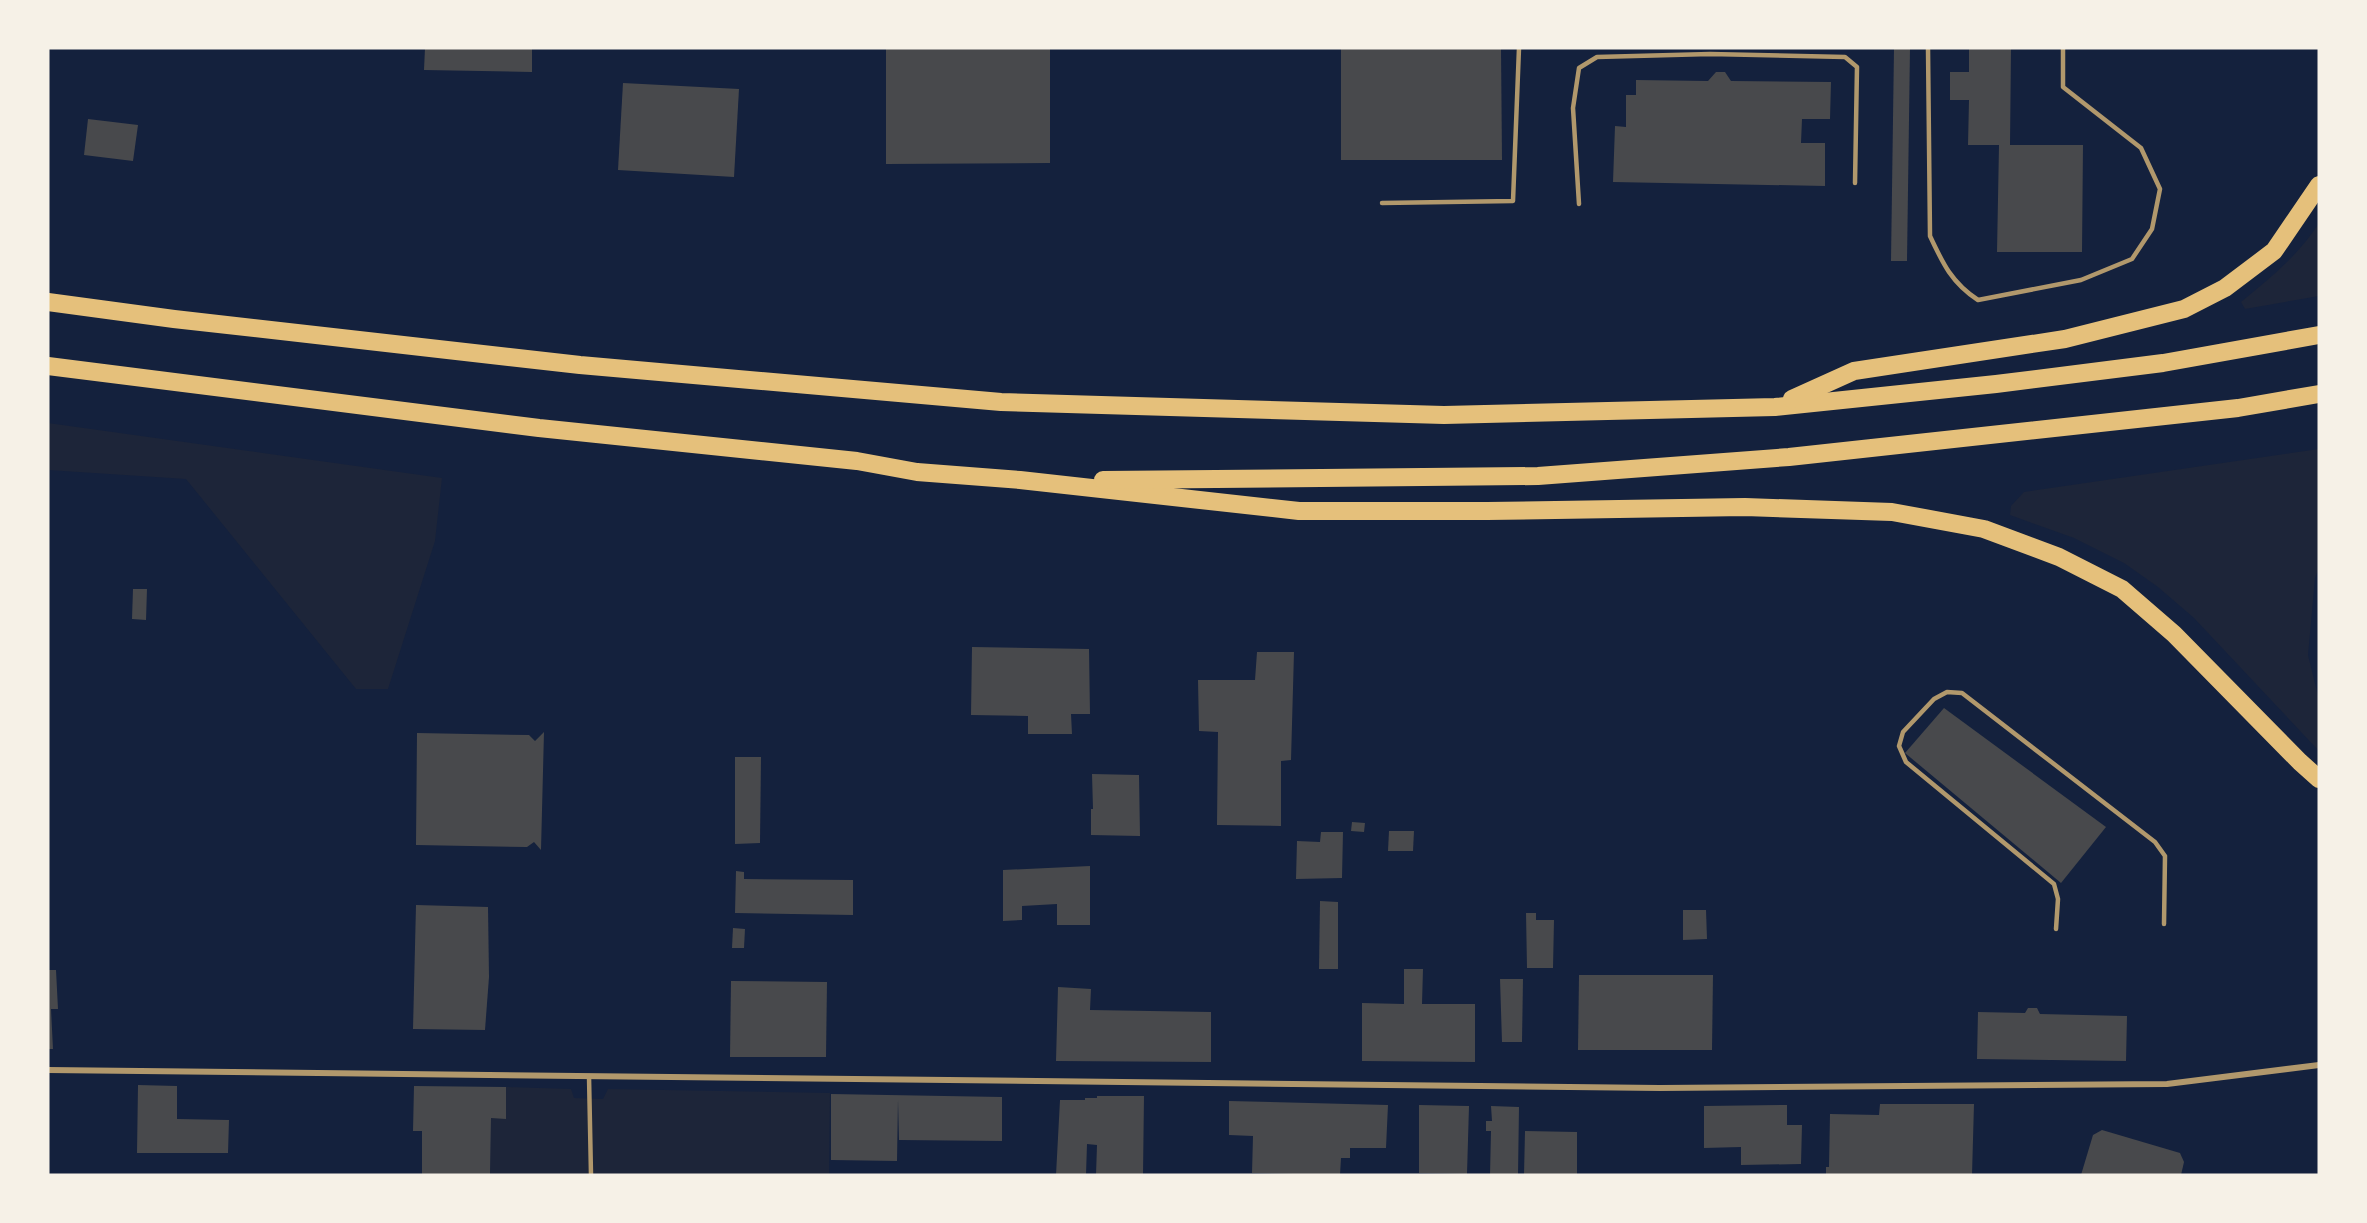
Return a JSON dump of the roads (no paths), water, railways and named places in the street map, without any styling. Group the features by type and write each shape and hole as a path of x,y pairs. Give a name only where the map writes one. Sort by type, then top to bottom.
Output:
{"highway":[{"path":"1775,407 1854,371 2065,339 2184,309 2224,288 2274,251 2319,185"},
{"path":"48,302 569,364 1001,402 1444,416 1775,407 1996,384 2163,363 2319,335"},
{"path":"48,366 539,428 856,461 917,472 1020,480 1299,512 1745,507 1892,512 1984,529 2059,557 2122,589 2174,634 2319,779"},
{"path":"1020,480 1550,475 1789,457 2238,408 2319,394"}],"street":[{"path":"48,1070 1660,1088 2167,1084 2319,1065"}],"lane":[{"path":"1382,202 1513,201 1519,48"},
{"path":"1928,48 1930,236 1943,264 1962,289 1978,300 2081,280 2132,258 2152,229 2160,189 2141,148 2062,87 2063,48"},
{"path":"1579,204 1573,108 1579,68 1597,57 1710,51 1845,57 1857,67 1855,183"},
{"path":"2056,929 2058,899 2054,884 1906,762 1899,746 1903,732 1934,699 1947,692 1962,693 2155,842 2165,856 2163,924"},
{"path":"589,1075 591,1175"}]}
